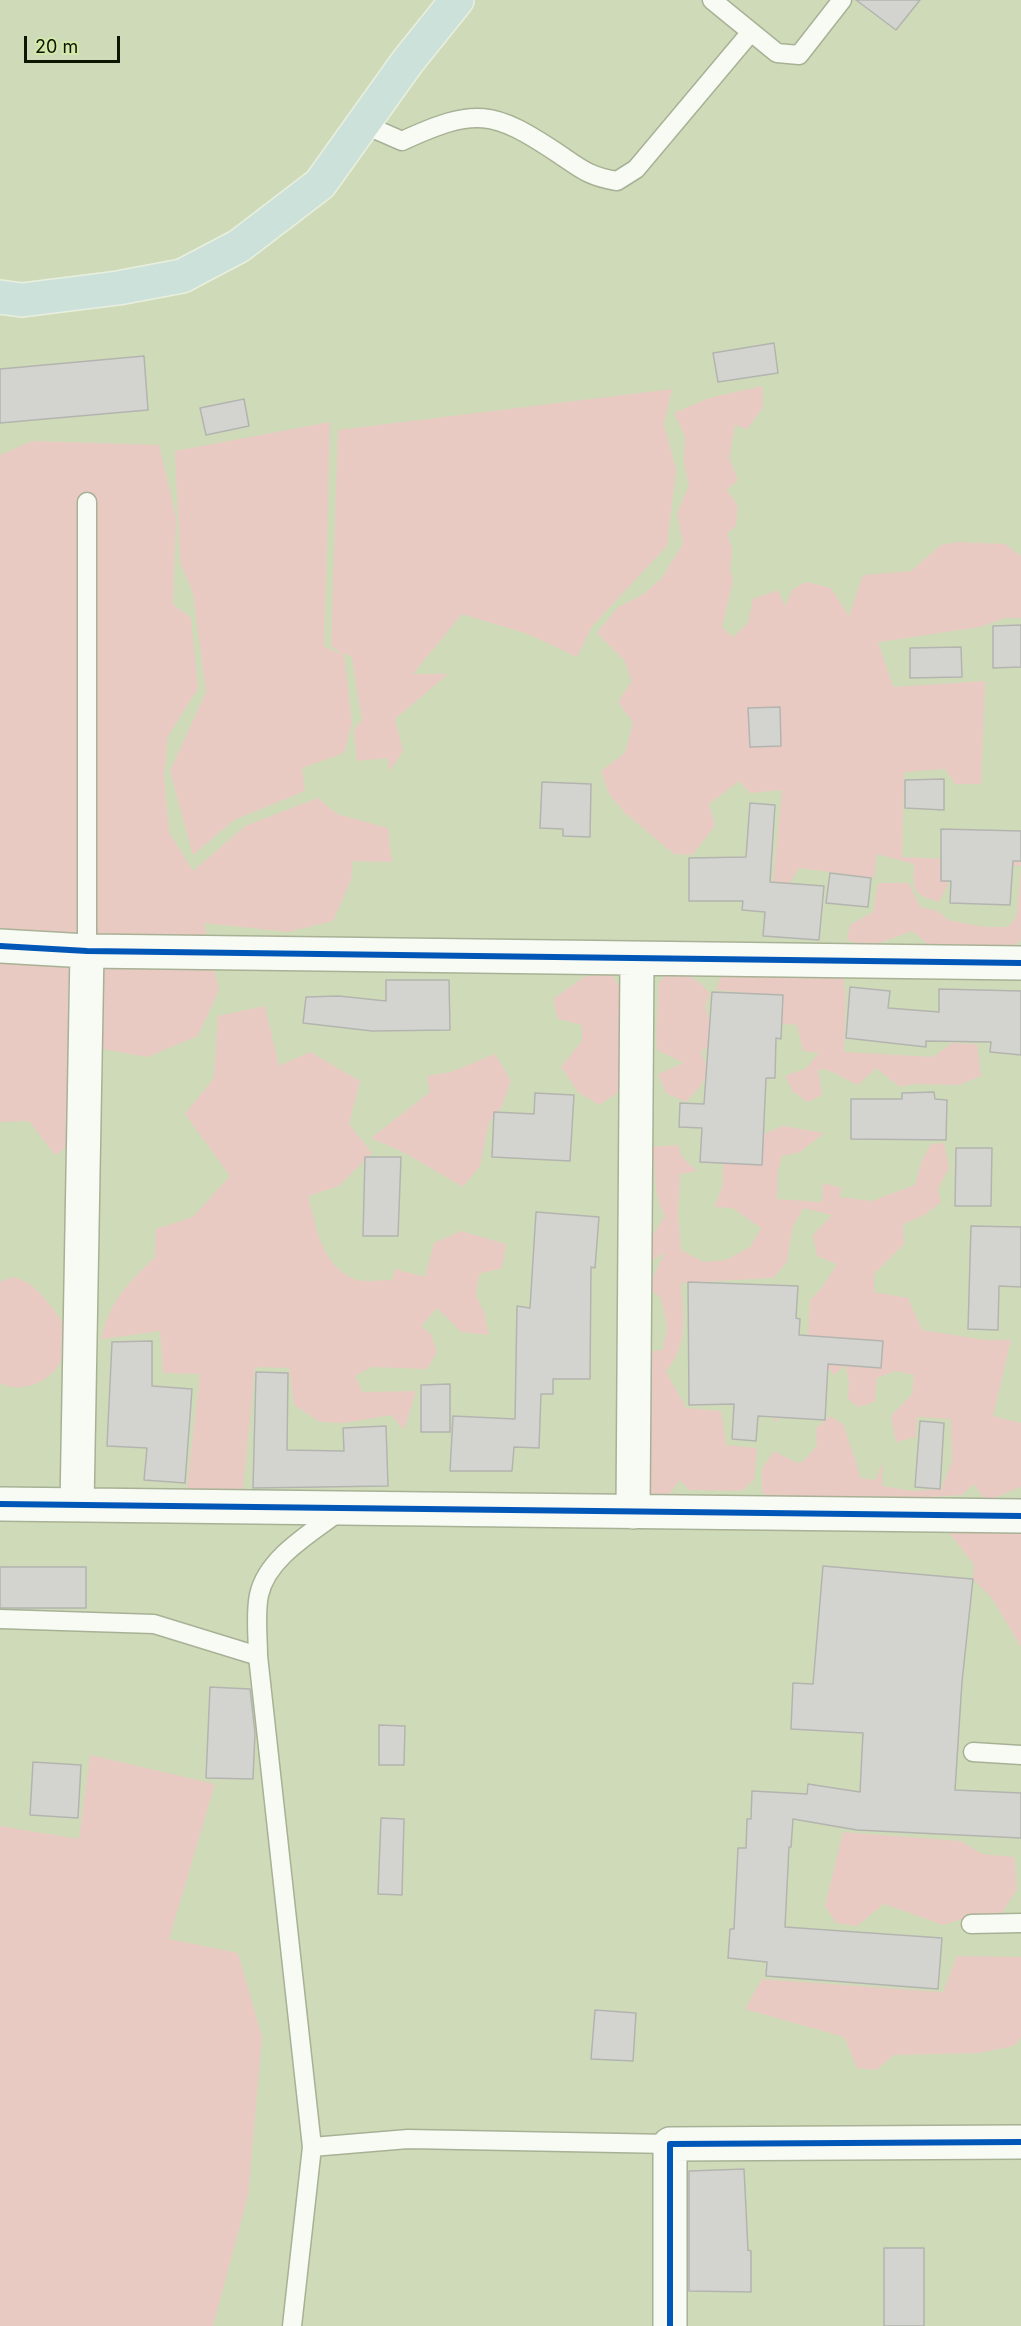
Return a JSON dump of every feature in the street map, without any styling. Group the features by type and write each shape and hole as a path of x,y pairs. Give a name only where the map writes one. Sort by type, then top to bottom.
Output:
{"highway":[{"path":"0,297 22,300 118,288 182,276 239,246 320,184 408,61 457,0"}],"street":[{"path":"0,946 87,951 1021,963"},
{"path":"77,1505 87,951"},
{"path":"633,1512 637,959"},
{"path":"0,1504 1021,1515"},
{"path":"670,2326 670,2144 1021,2142"}],"lane":[{"path":"712,0 777,53 799,55 842,0"},
{"path":"363,124 402,141 456,119 486,117 523,130 594,178 617,181 636,169 751,32"},
{"path":"87,502 87,951"},
{"path":"292,2326 312,2147 258,1656 259,1596 267,1574 288,1551 344,1508"},
{"path":"0,1619 154,1624 258,1656"},
{"path":"973,1752 1021,1755"},
{"path":"971,1924 1021,1923"},
{"path":"312,2147 408,2139 670,2144"}],"shaded area":[{"path":"762,386 763,407 747,429 735,425 729,458 738,480 727,490 738,506 736,526 727,533 732,549 730,570 733,580 722,627 733,637 748,623 753,599 778,590 785,606 793,589 806,582 831,588 849,616 863,575 911,571 941,545 957,542 1005,544 1021,556 1021,618 1005,618 980,627 878,642 893,687 985,681 981,784 955,784 945,769 904,772 902,857 1021,862 1021,866 948,865 948,885 939,902 916,891 914,864 877,854 874,878 799,868 789,884 772,892 782,790 750,793 739,781 709,804 715,826 692,855 674,854 625,813 609,794 601,771 625,753 633,722 618,702 632,681 624,660 597,633 617,608 642,595 661,579 683,544 677,513 689,486 684,462 685,436 674,413 709,398"},
{"path":"672,389 664,424 676,470 667,546 592,626 577,657 528,634 462,614 413,674 448,674 395,719 403,751 389,772 388,758 357,761 354,730 362,720 352,657 344,653 352,723 344,753 302,768 305,791 234,820 193,855 170,771 206,692 193,593 180,562 175,451 330,422 324,647 343,654 331,646 338,430"},
{"path":"32,441 159,445 176,517 173,604 191,618 198,688 168,736 164,775 169,832 193,871 245,826 318,798 337,814 388,828 392,862 353,861 351,880 333,921 288,932 204,923 219,990 198,1036 147,1057 92,1047 73,1143 55,1155 29,1121 0,1122 0,455"},
{"path":"1021,871 1021,940 987,967 954,966 912,931 869,947 847,940 850,925 873,912 878,883 909,883 920,907 938,911 948,920 985,927 1008,927 1016,918"},
{"path":"726,961 805,967 802,980 816,973 831,979 843,976 846,995 844,1052 933,1057 952,1043 977,1044 981,1076 959,1085 912,1084 900,1087 876,1068 858,1085 834,1072 818,1069 822,1095 808,1102 793,1092 785,1076 805,1069 819,1053 803,1051 797,1025 777,1023 759,1010 758,994 716,990"},
{"path":"672,966 700,983 710,993 705,1007 716,1042 700,1052 710,1071 686,1102 666,1093 658,1074 684,1063 657,1050 658,984"},
{"path":"609,971 623,992 624,1089 599,1105 578,1092 561,1067 582,1041 582,1025 558,1019 553,999 584,977"},
{"path":"265,1006 279,1066 310,1052 360,1081 349,1124 372,1153 339,1186 308,1196 322,1244 334,1264 343,1273 363,1281 392,1280 395,1269 425,1277 434,1243 461,1231 506,1244 502,1268 479,1274 476,1295 484,1312 489,1335 461,1332 437,1308 421,1326 431,1334 437,1352 427,1369 371,1367 355,1376 363,1392 416,1391 404,1430 391,1415 345,1423 320,1422 294,1405 289,1368 255,1367 242,1498 219,1488 185,1504 200,1374 163,1373 160,1331 101,1339 115,1303 136,1276 155,1257 156,1229 193,1217 230,1176 185,1114 214,1078 218,1016"},
{"path":"495,1054 511,1081 502,1106 489,1123 480,1166 463,1187 405,1153 371,1138 430,1092 427,1076 451,1072"},
{"path":"783,1126 824,1133 800,1152 782,1156 778,1170 777,1199 822,1202 823,1183 842,1188 839,1197 872,1201 915,1185 922,1160 931,1144 944,1143 949,1168 938,1189 941,1202 923,1216 903,1224 904,1244 874,1274 874,1292 908,1298 922,1330 985,1340 1011,1340 993,1416 1021,1423 1021,1487 986,1501 974,1484 962,1495 790,1506 762,1493 762,1469 774,1451 797,1463 804,1461 817,1445 816,1428 830,1416 844,1425 860,1478 876,1480 882,1462 882,1486 912,1491 941,1489 952,1461 951,1419 917,1417 916,1437 896,1442 891,1416 912,1394 914,1375 896,1371 877,1378 875,1402 858,1407 848,1399 849,1382 845,1364 835,1375 824,1365 784,1403 776,1423 767,1406 807,1343 810,1300 821,1289 837,1264 817,1256 813,1235 832,1215 803,1208 792,1229 787,1262 773,1278 681,1283 683,1329 678,1351 666,1371 686,1408 721,1411 726,1445 757,1448 754,1479 742,1491 689,1490 680,1480 667,1497 640,1494 632,1352 663,1350 667,1326 661,1298 648,1288 665,1252 654,1260 648,1242 665,1216 656,1192 652,1147 678,1145 682,1157 697,1171 680,1174 678,1214 681,1250 704,1262 726,1260 750,1247 761,1228 732,1208 714,1207 723,1185 723,1162 754,1138"},
{"path":"12,1277 29,1284 36,1290 67,1328 64,1354 58,1366 45,1379 36,1384 18,1387 0,1383 0,1282"},
{"path":"941,1522 1021,1530 1021,1647 992,1598 973,1579 974,1565"},
{"path":"90,1755 215,1784 169,1939 238,1953 262,2037 248,2196 213,2326 0,2326 0,1826 79,1839"},
{"path":"843,1832 961,1841 982,1854 1014,1857 1017,1889 1002,1913 979,1914 943,1925 884,1904 857,1926 836,1923 825,1906"},
{"path":"957,1956 1021,1957 1021,2038 1014,2046 978,2053 894,2055 876,2070 857,2068 844,2037 745,2009 762,1979 943,1992"}],"building":[{"path":"856,0 920,0 896,30"},
{"path":"774,343 778,373 718,382 713,353"},
{"path":"144,356 148,410 0,423 0,369"},
{"path":"244,399 249,426 206,435 200,408"},
{"path":"1021,625 1021,667 993,668 993,626"},
{"path":"961,647 962,677 910,678 910,648"},
{"path":"780,707 781,746 750,747 748,708"},
{"path":"944,779 944,810 905,808 905,780"},
{"path":"542,782 591,784 590,837 563,836 563,829 540,828"},
{"path":"750,803 775,805 770,882 824,886 819,940 763,936 765,912 742,910 743,901 689,901 689,858 746,857"},
{"path":"941,829 1021,831 1021,861 1013,861 1010,905 950,903 951,881 941,881"},
{"path":"830,873 871,878 868,907 826,903"},
{"path":"386,980 449,980 450,1030 372,1031 303,1023 306,997 339,996 386,1001"},
{"path":"850,987 890,991 888,1008 939,1012 939,989 1021,991 1021,1055 990,1052 991,1042 926,1041 926,1047 846,1038"},
{"path":"712,992 783,995 781,1039 776,1038 775,1078 766,1078 762,1165 700,1162 702,1128 679,1127 680,1103 704,1104"},
{"path":"934,1092 935,1099 947,1100 946,1140 851,1139 851,1099 902,1099 902,1093"},
{"path":"535,1093 574,1095 570,1161 492,1157 494,1112 534,1114"},
{"path":"956,1148 992,1148 991,1206 955,1206"},
{"path":"365,1157 401,1157 398,1236 363,1236"},
{"path":"536,1212 599,1217 595,1268 591,1267 590,1379 553,1379 553,1394 541,1394 539,1448 514,1447 512,1471 450,1471 453,1416 515,1419 517,1306 530,1308"},
{"path":"971,1226 1021,1227 1021,1287 999,1286 998,1330 968,1329"},
{"path":"688,1282 798,1286 796,1318 800,1319 799,1335 883,1341 881,1368 828,1364 825,1420 758,1416 756,1441 732,1439 734,1404 689,1405"},
{"path":"152,1341 152,1386 192,1389 185,1483 144,1480 147,1448 107,1446 112,1342"},
{"path":"256,1372 288,1373 287,1450 344,1451 343,1428 386,1426 388,1486 253,1488"},
{"path":"450,1384 450,1432 421,1432 421,1385"},
{"path":"920,1421 944,1423 940,1489 915,1487"},
{"path":"823,1566 973,1579 962,1682 955,1790 1021,1793 1021,1838 857,1830 793,1819 791,1847 789,1847 785,1927 942,1938 938,1989 766,1976 767,1962 728,1958 730,1929 734,1929 738,1848 746,1848 747,1819 751,1819 752,1791 807,1794 808,1784 860,1792 863,1733 791,1729 793,1683 813,1684"},
{"path":"0,1567 86,1567 86,1608 0,1608"},
{"path":"210,1687 250,1689 255,1733 253,1779 206,1778"},
{"path":"379,1725 405,1726 404,1765 379,1765"},
{"path":"33,1762 81,1765 78,1818 30,1815"},
{"path":"381,1818 404,1819 402,1895 378,1894"},
{"path":"595,2010 636,2013 633,2061 591,2059"},
{"path":"744,2169 748,2250 751,2251 751,2292 689,2291 689,2171"},
{"path":"884,2248 924,2248 924,2326 884,2326"}],"cycle path":[{"path":"0,946 87,951 1021,963"},
{"path":"0,1504 1021,1516"},
{"path":"670,2326 670,2144 1021,2142"}]}
